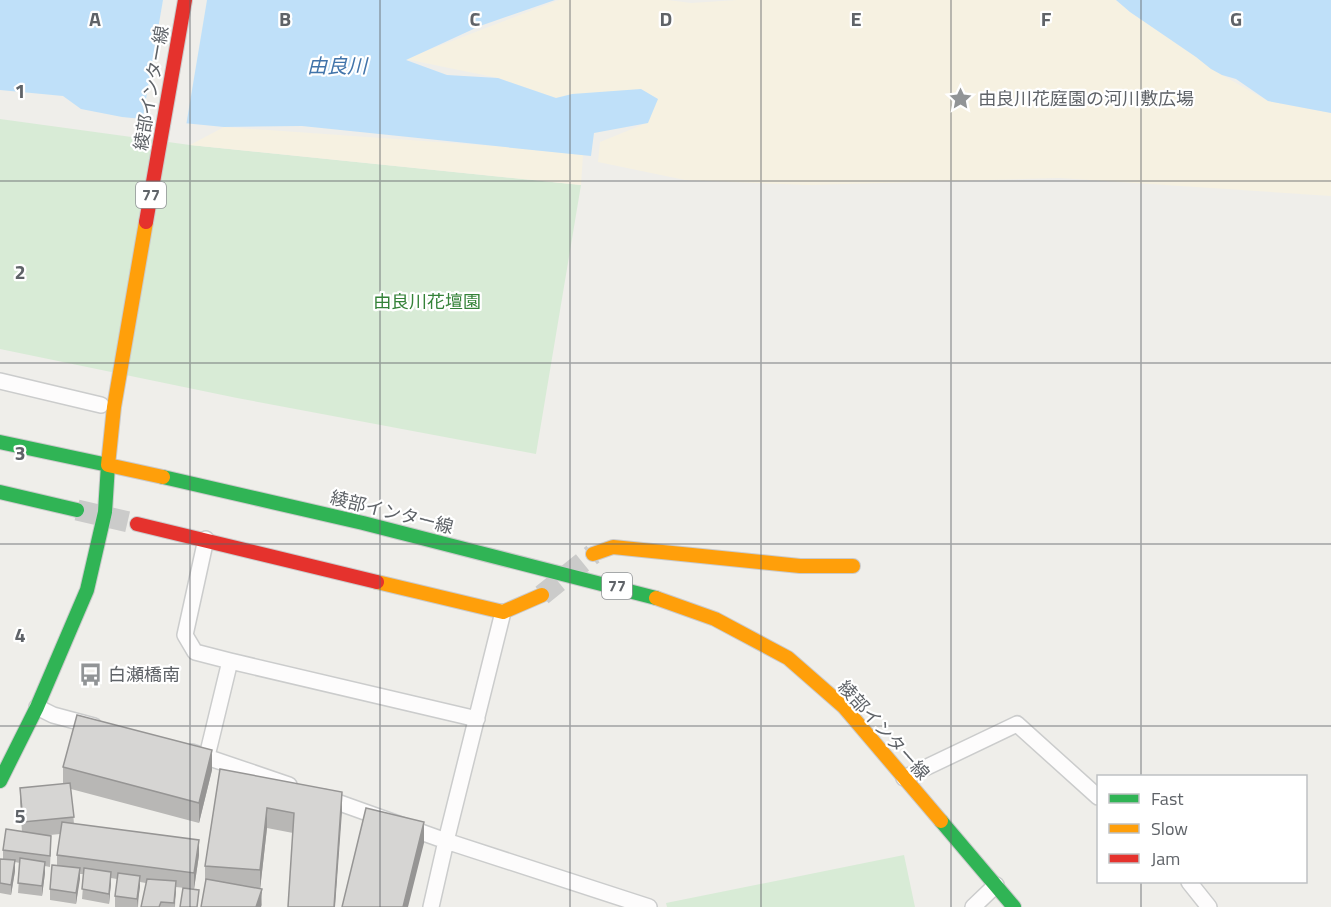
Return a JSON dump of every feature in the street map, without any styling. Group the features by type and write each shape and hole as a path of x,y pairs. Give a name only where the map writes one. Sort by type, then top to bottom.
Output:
{"main road":[{"name":"綾部インター線","path":"185,0 117,391 108,465 352,521 643,593 715,618 788,658 844,707 1014,907"},
{"path":"0,442 108,465 105,512 87,590 37,707 0,781"},
{"path":"0,492 77,510"},
{"path":"137,524 503,612 542,595"},
{"path":"593,554 612,547 800,566 854,566"}],"street":[{"path":"0,381 101,405"},
{"path":"206,539 185,636 195,651 230,662 477,719"},
{"path":"432,907 446,841 503,612"},
{"path":"207,756 230,662"},
{"path":"37,707 53,715 108,730"},
{"path":"904,778 1017,724 1097,796"},
{"path":"174,747 207,756 446,841 649,907"},
{"path":"1189,883 1209,907"},
{"path":"973,907 996,885"}],"green space":[{"name":"由良川花壇園","path":"0,119 190,145 581,185 536,454 237,398 0,349"},
{"path":"904,855 915,907 667,907 666,903"}],"sand":[{"name":"由良川花庭園の河川敷広場","path":"559,0 668,0 691,3 737,0 1116,0 1222,75 1268,101 1331,113 1331,196 1059,178 808,185 685,180 598,162 600,142 649,122 590,94 556,98 498,78 405,59"},
{"path":"224,127 495,146 583,155 581,185 190,145"}],"water":[{"name":"由良川","path":"0,0 555,0 480,26 406,60 447,75 498,78 556,98 572,94 641,89 658,99 648,123 594,133 591,156 302,126 224,127 122,117 81,109 63,96 0,90"},
{"path":"1116,0 1331,0 1331,113 1268,101 1236,79 1211,69"}],"pier":[{"path":"163,0 207,0 186,126 142,122"}],"building":[{"path":"77,715 212,750 199,803 63,767"},
{"path":"220,769 342,792 334,907 288,907 294,813 267,808 260,870 205,866"},
{"path":"70,783 74,817 23,822 20,788"},
{"path":"366,808 424,822 403,907 342,907"},
{"path":"62,822 199,840 194,873 57,855"},
{"path":"6,829 51,836 50,856 3,850"},
{"path":"20,858 45,862 42,886 18,883"},
{"path":"0,859 15,860 11,885 0,883"},
{"path":"52,865 80,868 76,893 50,889"},
{"path":"84,868 111,872 109,894 82,889"},
{"path":"118,873 140,876 137,899 115,896"},
{"path":"147,879 176,881 174,903 161,902 159,907 141,907"},
{"path":"206,879 262,889 256,907 201,907"},
{"path":"183,888 199,890 197,907 180,907"}],"tunnel":[{"path":"77,510 137,524"},
{"path":"542,595 593,554"}],"traffic: fast":[{"path":"0,442 108,465 105,512 87,590 37,707 0,781"},
{"path":"163,477 363,523 656,598"},
{"path":"0,492 77,510"},
{"path":"941,821 1014,907"}],"traffic: slow":[{"path":"146,222 114,407 108,465 163,477"},
{"path":"593,554 613,547 800,566 853,566"},
{"path":"377,582 503,612 542,595"},
{"path":"656,598 715,619 788,658 844,707 941,821"}],"traffic: jam":[{"path":"146,222 185,0"},
{"path":"137,524 377,582"}],"place":[{"name":"由良川花庭園の河川敷広場","path":"960,98"},
{"name":"白瀬橋南","path":"90,674"}]}
